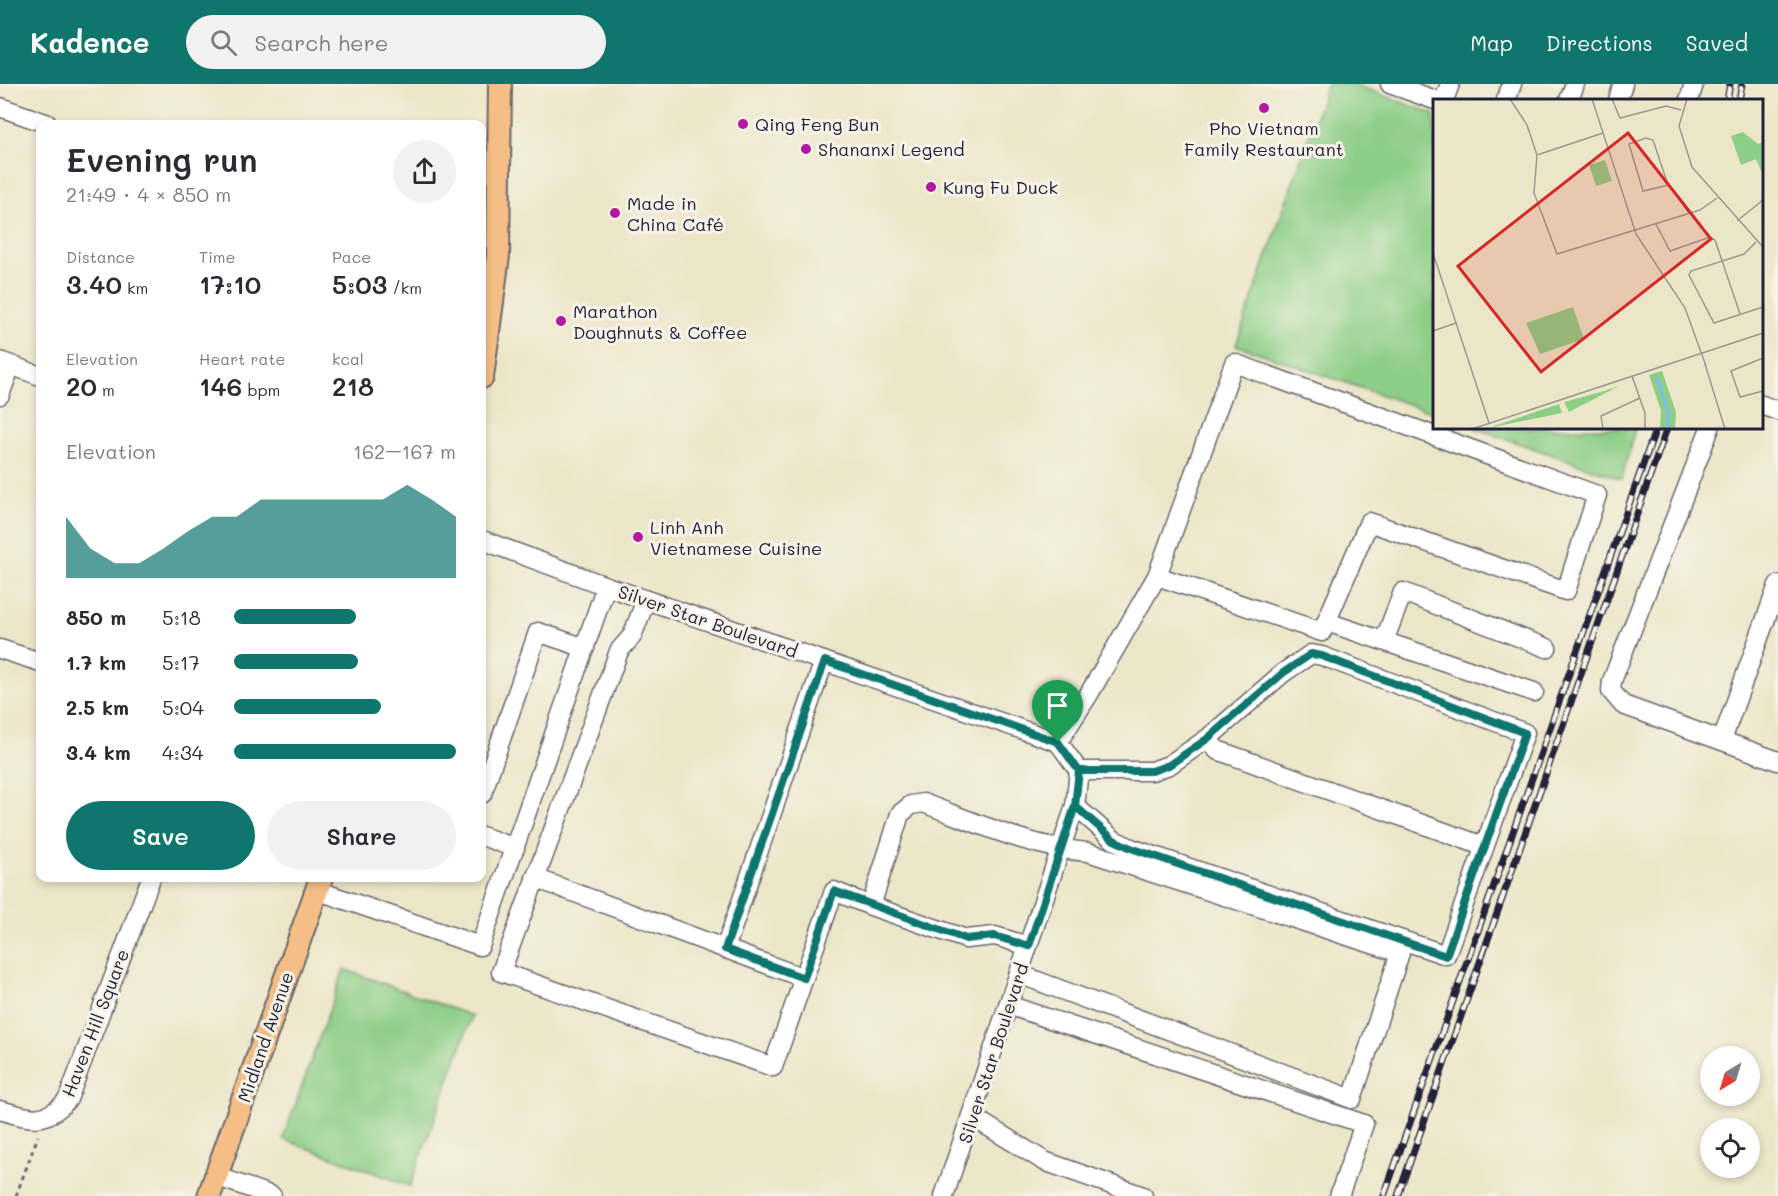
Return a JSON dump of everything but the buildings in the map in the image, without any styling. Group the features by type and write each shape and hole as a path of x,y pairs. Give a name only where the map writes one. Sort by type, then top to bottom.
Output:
{"main road":[{"path":"486,347 498,256 500,84"},
{"name":"Midland Avenue","path":"212,1186 319,884"}],"street":[{"path":"1444,99 1450,84"},
{"path":"1506,99 1512,84"},
{"path":"1569,99 1575,84"},
{"path":"1618,99 1623,84"},
{"path":"1689,99 1694,84"},
{"path":"1394,85 1433,99"},
{"path":"0,107 37,120"},
{"path":"0,395 6,363 36,374"},
{"path":"1075,806 1114,840 1131,848 1446,956 1483,846 1525,733 1322,656 1311,654 1283,673 1207,739 1169,765 1152,771 1079,771 1058,742 1089,694 1157,576 1234,363 1597,495 1566,591 1369,522 1322,633 1157,576"},
{"path":"1763,406 1778,411"},
{"path":"1710,429 1612,681 1611,691 1623,705 1778,761"},
{"name":"Silver Star Boulevard","path":"486,541 606,586 1058,742"},
{"path":"1722,741 1771,628 1778,585"},
{"path":"319,884 480,946 606,586"},
{"path":"1384,641 1403,592 1547,648"},
{"path":"646,600 632,636 619,651 501,972 773,1067 834,891 966,939 994,936 1029,946"},
{"path":"1327,622 1534,692"},
{"path":"486,782 538,632 585,648"},
{"path":"0,650 36,661"},
{"path":"725,949 825,661"},
{"path":"1207,739 1217,750 1483,846"},
{"name":"Silver Star Boulevard","path":"944,1196 1075,806 1079,771"},
{"path":"871,906 900,814 911,805 923,803 1059,850 1088,852 1400,953 1352,1099 1019,974"},
{"path":"486,837 515,848"},
{"path":"535,879 804,978"},
{"name":"Haven Hill Square","path":"45,1118 58,1111 68,1099 149,882"},
{"path":"1008,1005 1364,1124 1339,1196"},
{"path":"0,1110 24,1117 45,1118"},
{"path":"971,1116 1044,1161 1143,1196"},
{"path":"212,1186 272,1196"}],"path":[{"path":"16,1196 45,1118"}],"green space":[{"path":"1327,84 1353,84 1433,114 1433,413 1236,345"},
{"path":"1478,429 1635,429 1622,479"},
{"path":"344,969 472,1016 410,1186 283,1139"}],"railway":[{"path":"1727,99 1730,84"},
{"path":"1739,99 1742,84"},
{"path":"1384,1196 1656,429"},
{"path":"1398,1196 1667,429"}],"place":[{"name":"Pho Vietnam Family Restaurant","path":"1264,108"},
{"name":"Qing Feng Bun","path":"743,124"},
{"name":"Shananxi Legend","path":"806,149"},
{"name":"Kung Fu Duck","path":"931,187"},
{"name":"Made in China Café","path":"615,213"},
{"name":"Marathon Doughnuts & Coffee","path":"561,321"},
{"name":"Linh Anh Vietnamese Cuisine","path":"638,537"}],"route":[{"path":"1058,742 825,661 725,949 804,978 834,891 966,939 994,936 1029,946 1075,806 1079,771 1152,771 1169,765 1207,739 1283,673 1311,654 1322,656 1525,733 1483,846 1446,956 1131,848 1114,840 1075,806 1079,771 1058,742"}]}
